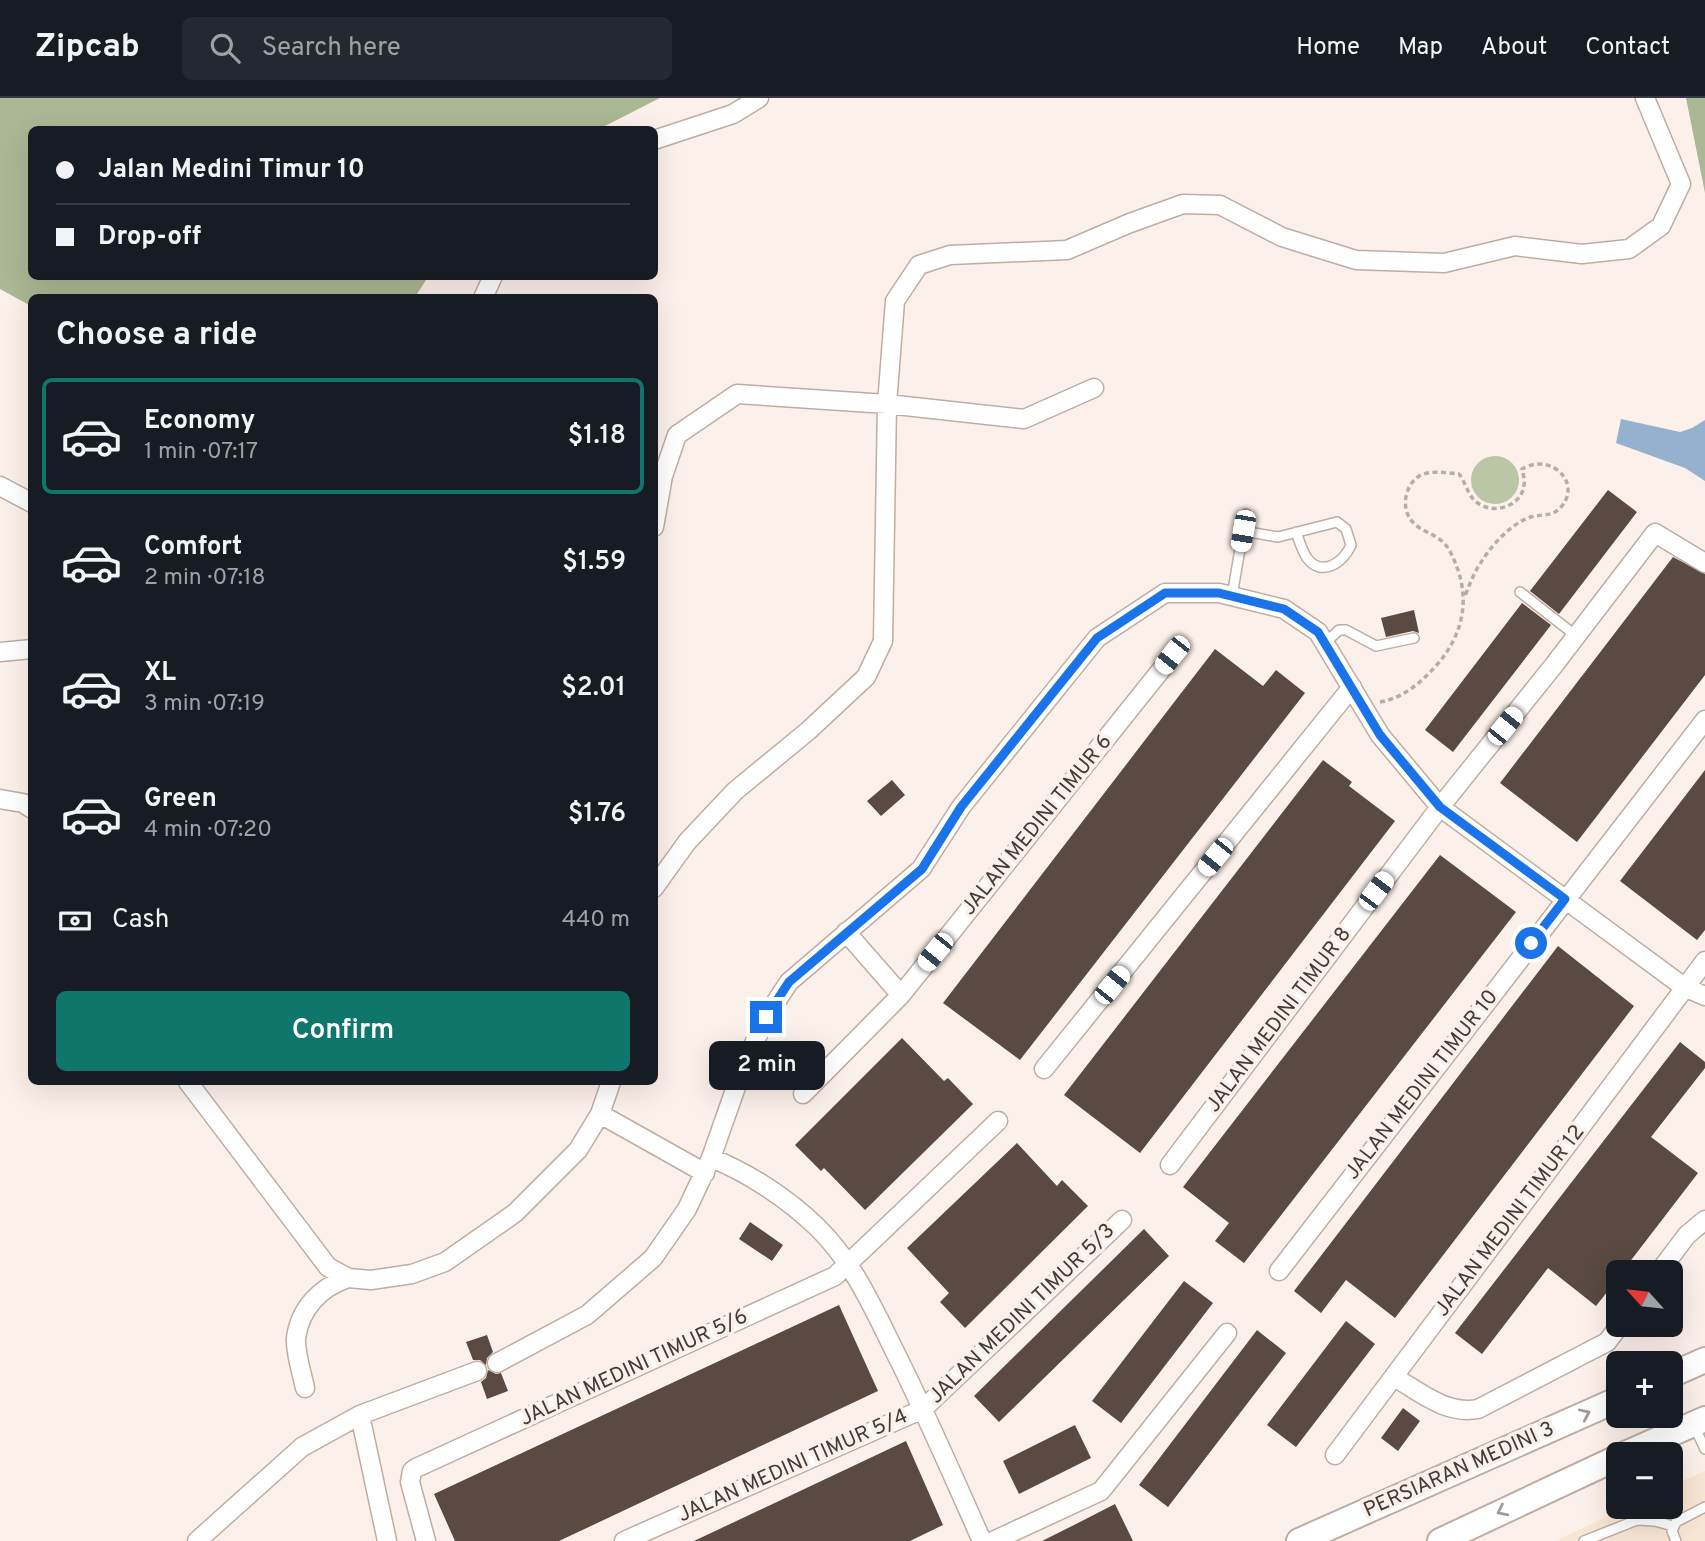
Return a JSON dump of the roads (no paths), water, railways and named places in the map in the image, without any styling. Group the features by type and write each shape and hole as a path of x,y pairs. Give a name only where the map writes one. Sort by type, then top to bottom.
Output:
{"street":[{"path":"658,139 733,114 759,98"},
{"path":"658,882 687,842 736,791 808,731 866,677 883,641 887,404 895,301 919,265 950,255 1067,250 1129,223 1183,204 1220,205 1282,237 1356,260 1444,263 1515,246 1582,254 1629,249 1661,226 1681,184 1645,98"},
{"path":"658,504 663,475 677,435 737,394 887,404 1024,419 1094,388"},
{"path":"0,486 28,501"},
{"name":"JALAN MEDINI TIMUR 8","path":"1170,1165 1440,807 1655,533 1705,563"},
{"path":"498,1363 587,1315 653,1258 687,1209 708,1166 742,1070 766,1017 789,982 922,869 961,807 1097,638 1165,593 1219,593 1284,609 1318,632 1380,735 1440,807 1684,986 1705,996"},
{"path":"0,652 28,649"},
{"name":"JALAN MEDINI TIMUR 6","path":"803,1094 901,995 1172,655"},
{"path":"1044,1069 1356,695"},
{"name":"JALAN MEDINI TIMUR 10","path":"1279,1271 1705,720"},
{"path":"0,799 28,806"},
{"path":"846,932 901,995"},
{"name":"JALAN MEDINI TIMUR 12","path":"1335,1455 1705,961"},
{"path":"190,1085 328,1267 348,1278 370,1280 412,1273 444,1262 515,1213 578,1150 600,1114 610,1085"},
{"path":"600,1114 708,1166 733,1167 783,1199 818,1228 860,1282 923,1409 982,1541"},
{"name":"JALAN MEDINI TIMUR 5/6","path":"426,1541 410,1482 412,1471 416,1468 835,1276 998,1121"},
{"name":"JALAN MEDINI TIMUR 5/3","path":"923,1409 1122,1220"},
{"path":"1669,1260 1687,1235 1705,1220"},
{"path":"305,1388 296,1339 307,1309 317,1294 348,1278"},
{"path":"993,1541 1101,1491 1227,1333"},
{"path":"1394,1377 1450,1409 1464,1412 1478,1409 1607,1342 1611,1337"},
{"path":"1683,1370 1705,1360"},
{"path":"197,1541 302,1447 360,1415 477,1371"},
{"name":"PERSIARAN MEDINI 3","path":"1299,1541 1606,1404"},
{"name":"JALAN MEDINI TIMUR 5/4","path":"624,1541 923,1409"},
{"path":"360,1415 387,1541"},
{"path":"1652,1442 1699,1421"},
{"path":"1440,1541 1606,1463"}],"lane":[{"path":"1232,596 1246,514"},
{"path":"1243,531 1278,537 1296,532 1337,522 1346,529 1351,545 1346,558 1335,565 1325,568 1315,566 1307,558 1296,532"},
{"path":"1520,592 1575,635"},
{"path":"1325,643 1339,630 1346,630 1376,646 1414,638"},
{"path":"1699,1421 1705,1449"},
{"path":"1673,1526 1680,1518 1705,1507"},
{"path":"1584,1541 1637,1520 1673,1526"},
{"path":"1673,1526 1676,1541"}],"water":[{"path":"1621,419 1680,432 1705,420 1705,481 1685,468 1616,443"}]}
